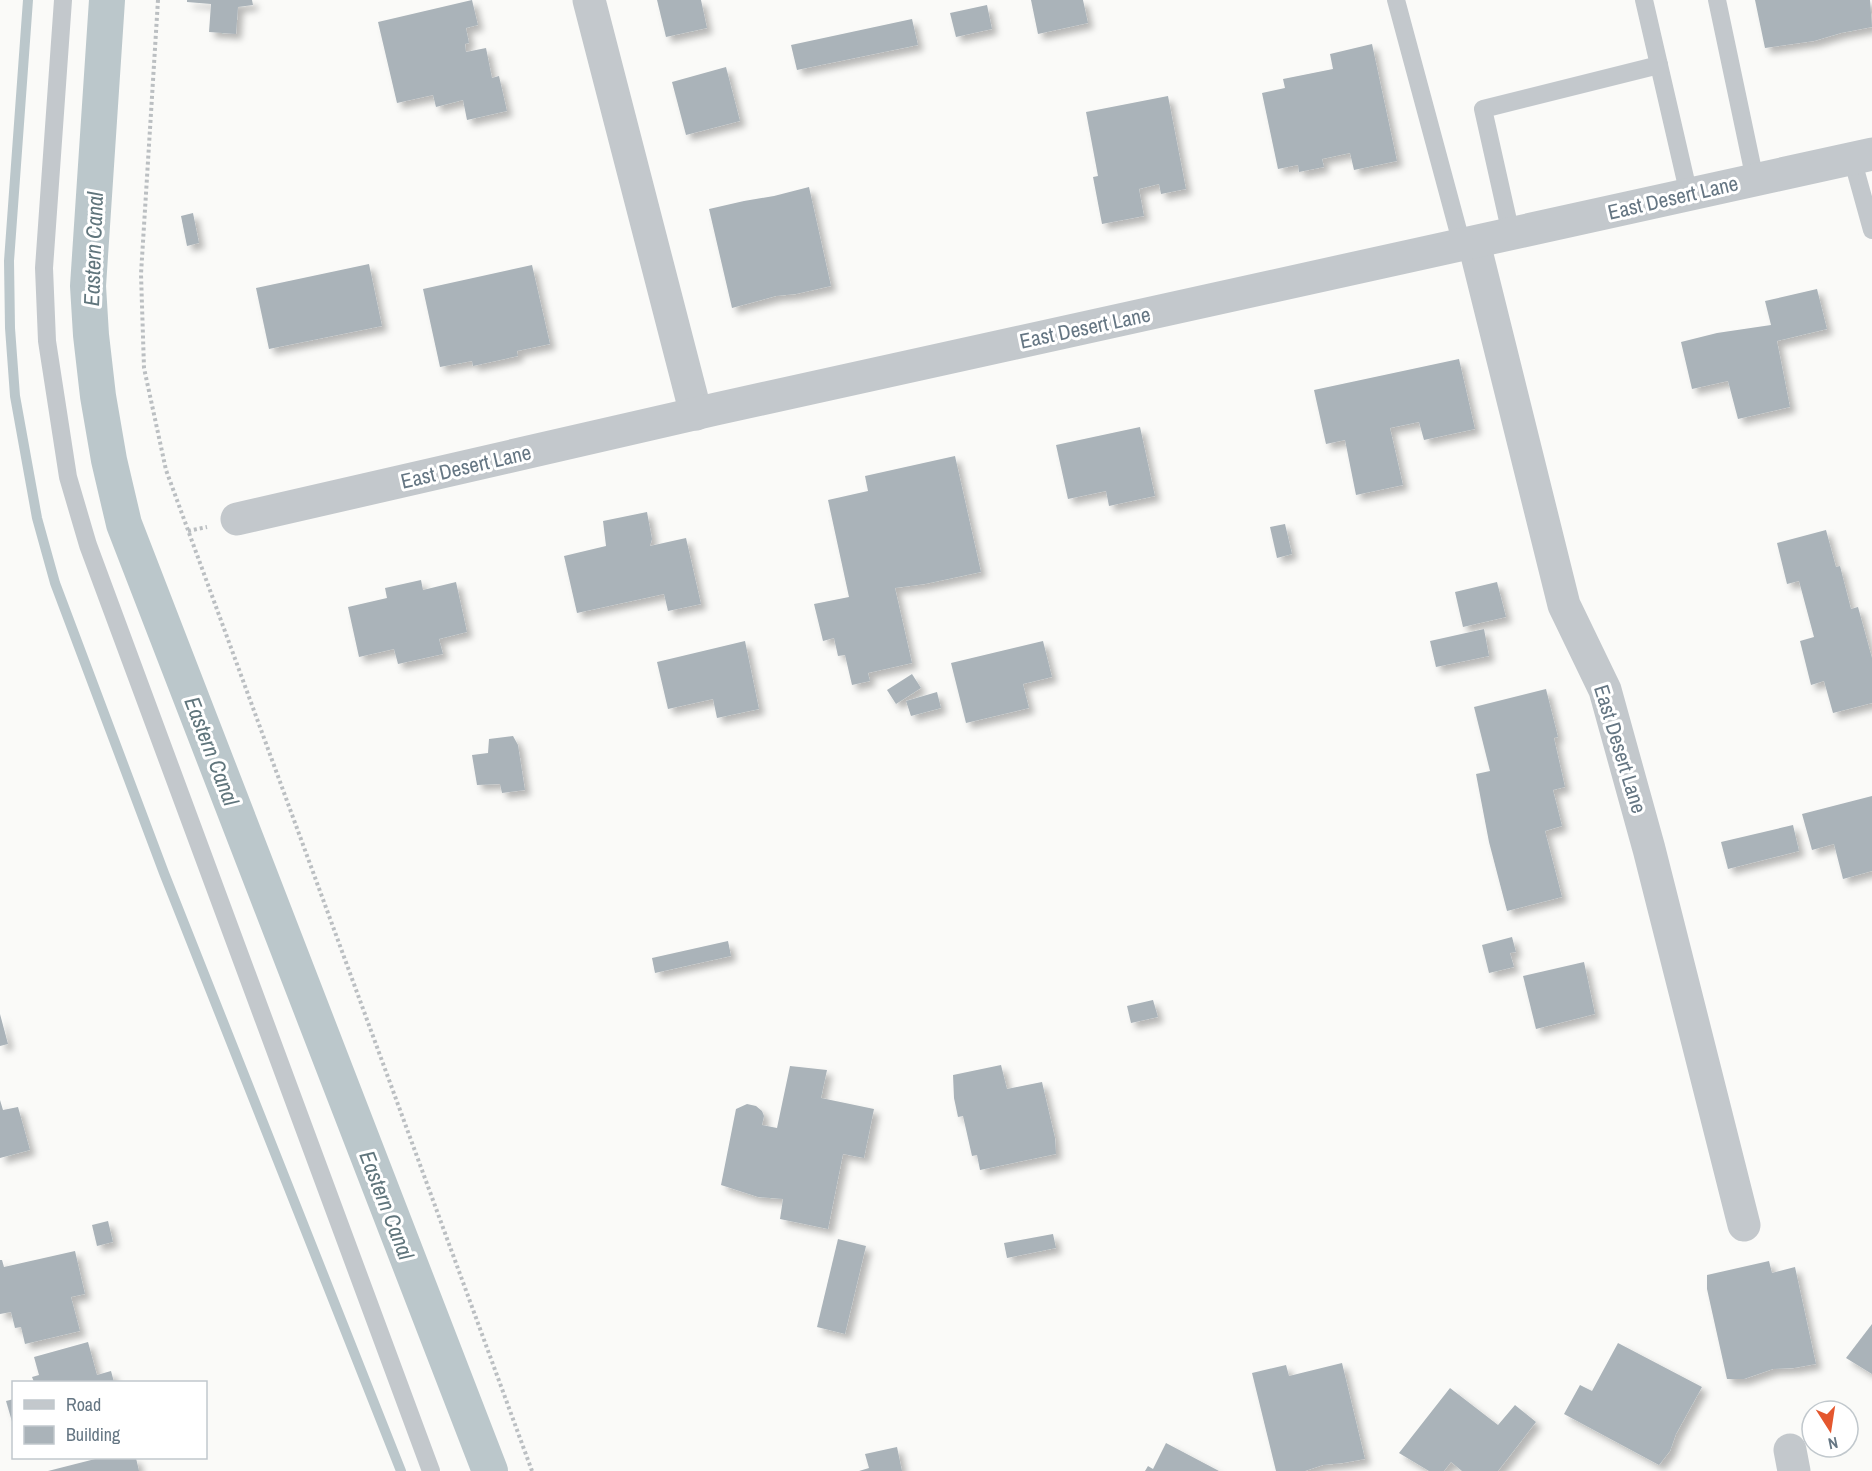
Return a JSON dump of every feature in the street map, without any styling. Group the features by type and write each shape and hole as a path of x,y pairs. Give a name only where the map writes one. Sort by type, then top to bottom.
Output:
{"street":[{"path":"589,0 696,414"},
{"name":"East Desert Lane","path":"237,519 696,414 1862,156"},
{"name":"East Desert Lane","path":"1468,244 1564,605 1605,690 1649,849 1744,1225"}],"lane":[{"path":"63,0 44,268 47,341 68,477 88,545 431,1471"},
{"path":"1396,0 1468,244"},
{"path":"1644,0 1689,195"},
{"path":"1717,0 1755,180"},
{"path":"1511,234 1483,109 1659,65"},
{"path":"1862,156 1872,230"}],"path":[{"path":"158,0 141,274 144,368 166,470 532,1471"}],"building":[{"path":"187,0 252,0 253,5 238,7 236,34 209,32 211,4 187,2"},
{"path":"472,0 478,25 466,28 469,43 465,44 466,52 486,48 492,78 499,76 507,111 467,120 463,100 436,107 433,95 397,103 378,22"},
{"path":"657,0 701,0 707,28 666,37"},
{"path":"1031,0 1083,0 1088,23 1038,34"},
{"path":"1755,0 1870,0 1872,27 1814,41 1765,48"},
{"path":"987,5 992,29 956,37 950,13"},
{"path":"912,19 918,45 797,70 791,45"},
{"path":"1372,44 1397,161 1354,170 1350,153 1322,159 1324,167 1299,172 1298,165 1278,169 1262,93 1285,88 1283,79 1333,69 1330,54"},
{"path":"726,67 740,121 686,135 672,82"},
{"path":"1168,96 1186,189 1161,194 1159,184 1139,189 1144,216 1102,224 1093,177 1098,176 1086,112"},
{"path":"809,187 831,286 776,296 732,308 709,209"},
{"path":"193,213 199,243 187,246 181,216"},
{"path":"369,264 382,326 269,349 256,288"},
{"path":"532,265 550,344 517,351 518,356 473,366 472,361 440,367 423,289"},
{"path":"1817,289 1827,329 1777,341 1790,407 1738,419 1728,381 1692,389 1681,342 1717,333 1771,325 1765,301"},
{"path":"1459,359 1475,429 1424,440 1419,422 1390,428 1403,485 1356,495 1345,440 1326,444 1314,390"},
{"path":"1140,427 1155,496 1109,506 1106,491 1068,499 1056,445"},
{"path":"955,456 981,572 895,588 912,663 868,673 870,681 852,685 845,655 838,656 834,638 823,641 814,604 849,597 828,500 868,491 865,476"},
{"path":"647,512 652,539 650,546 686,538 701,604 668,611 664,594 577,613 564,556 606,546 603,521"},
{"path":"1285,524 1292,554 1277,558 1270,527"},
{"path":"1826,530 1836,567 1840,566 1851,609 1858,607 1872,658 1872,703 1833,713 1824,681 1811,685 1800,641 1814,637 1799,581 1787,584 1777,543"},
{"path":"421,580 423,590 456,582 467,632 439,639 443,654 398,664 394,649 359,657 348,607 387,598 385,588"},
{"path":"1497,582 1506,617 1463,627 1455,592"},
{"path":"1484,629 1489,656 1436,667 1430,641"},
{"path":"745,641 759,709 717,718 713,699 668,709 657,662"},
{"path":"1043,641 1052,677 1023,684 1029,708 966,723 951,663"},
{"path":"912,674 921,688 896,704 887,690"},
{"path":"1546,689 1558,737 1554,738 1565,787 1553,790 1562,826 1545,831 1562,897 1507,911 1489,842 1476,774 1490,771 1474,707"},
{"path":"937,692 941,708 911,716 906,701"},
{"path":"513,736 518,745 525,790 502,793 500,784 477,785 472,755 488,753 489,739"},
{"path":"1872,796 1872,871 1843,879 1834,844 1812,850 1802,814"},
{"path":"1793,825 1799,851 1728,869 1721,842"},
{"path":"1512,937 1516,952 1510,953 1514,967 1489,973 1482,945"},
{"path":"728,941 731,956 655,973 652,958"},
{"path":"1584,962 1595,1014 1536,1029 1523,976"},
{"path":"1153,1000 1158,1017 1131,1023 1127,1006"},
{"path":"0,1014 8,1044 0,1046"},
{"path":"1001,1065 1007,1089 1042,1082 1055,1138 1056,1154 980,1170 977,1155 972,1156 963,1116 958,1117 953,1075"},
{"path":"790,1066 827,1070 821,1098 874,1109 864,1158 843,1154 828,1229 780,1219 783,1199 758,1197 721,1185 736,1109 747,1104 756,1106 764,1116 762,1125 777,1128"},
{"path":"0,1100 3,1110 18,1107 30,1150 0,1158"},
{"path":"108,1221 113,1242 97,1246 92,1225"},
{"path":"1053,1234 1056,1248 1007,1258 1004,1243"},
{"path":"838,1239 866,1246 845,1334 817,1327"},
{"path":"75,1251 85,1294 71,1297 80,1331 25,1344 21,1327 15,1328 11,1312 0,1314 0,1260 4,1267"},
{"path":"1769,1261 1772,1273 1795,1267 1816,1364 1773,1369 1744,1379 1727,1379 1707,1289 1707,1275"},
{"path":"1872,1324 1872,1374 1846,1358"},
{"path":"88,1342 97,1375 111,1371 114,1381 34,1381 32,1377 39,1375 34,1357"},
{"path":"1618,1343 1702,1387 1676,1434 1670,1451 1659,1465 1564,1414 1580,1385 1592,1391"},
{"path":"1342,1363 1365,1459 1323,1465 1305,1471 1276,1471 1252,1373 1286,1365 1289,1376"},
{"path":"1450,1388 1498,1425 1515,1405 1536,1422 1498,1471 1462,1471 1451,1462 1444,1471 1429,1471 1399,1453"},
{"path":"12,1400 12,1422 6,1401"},
{"path":"1166,1443 1219,1471 1145,1471 1148,1466 1153,1469"},
{"path":"897,1447 902,1471 859,1471 869,1468 865,1454"},
{"path":"95,1459 136,1459 139,1471 48,1471"}],"waterway":[{"path":"28,0 9,261 10,328 15,396 37,518 55,583 164,873 401,1471"},
{"name":"Eastern Canal","path":"107,0 88,286 98,396 109,460 124,524 490,1471"}]}
